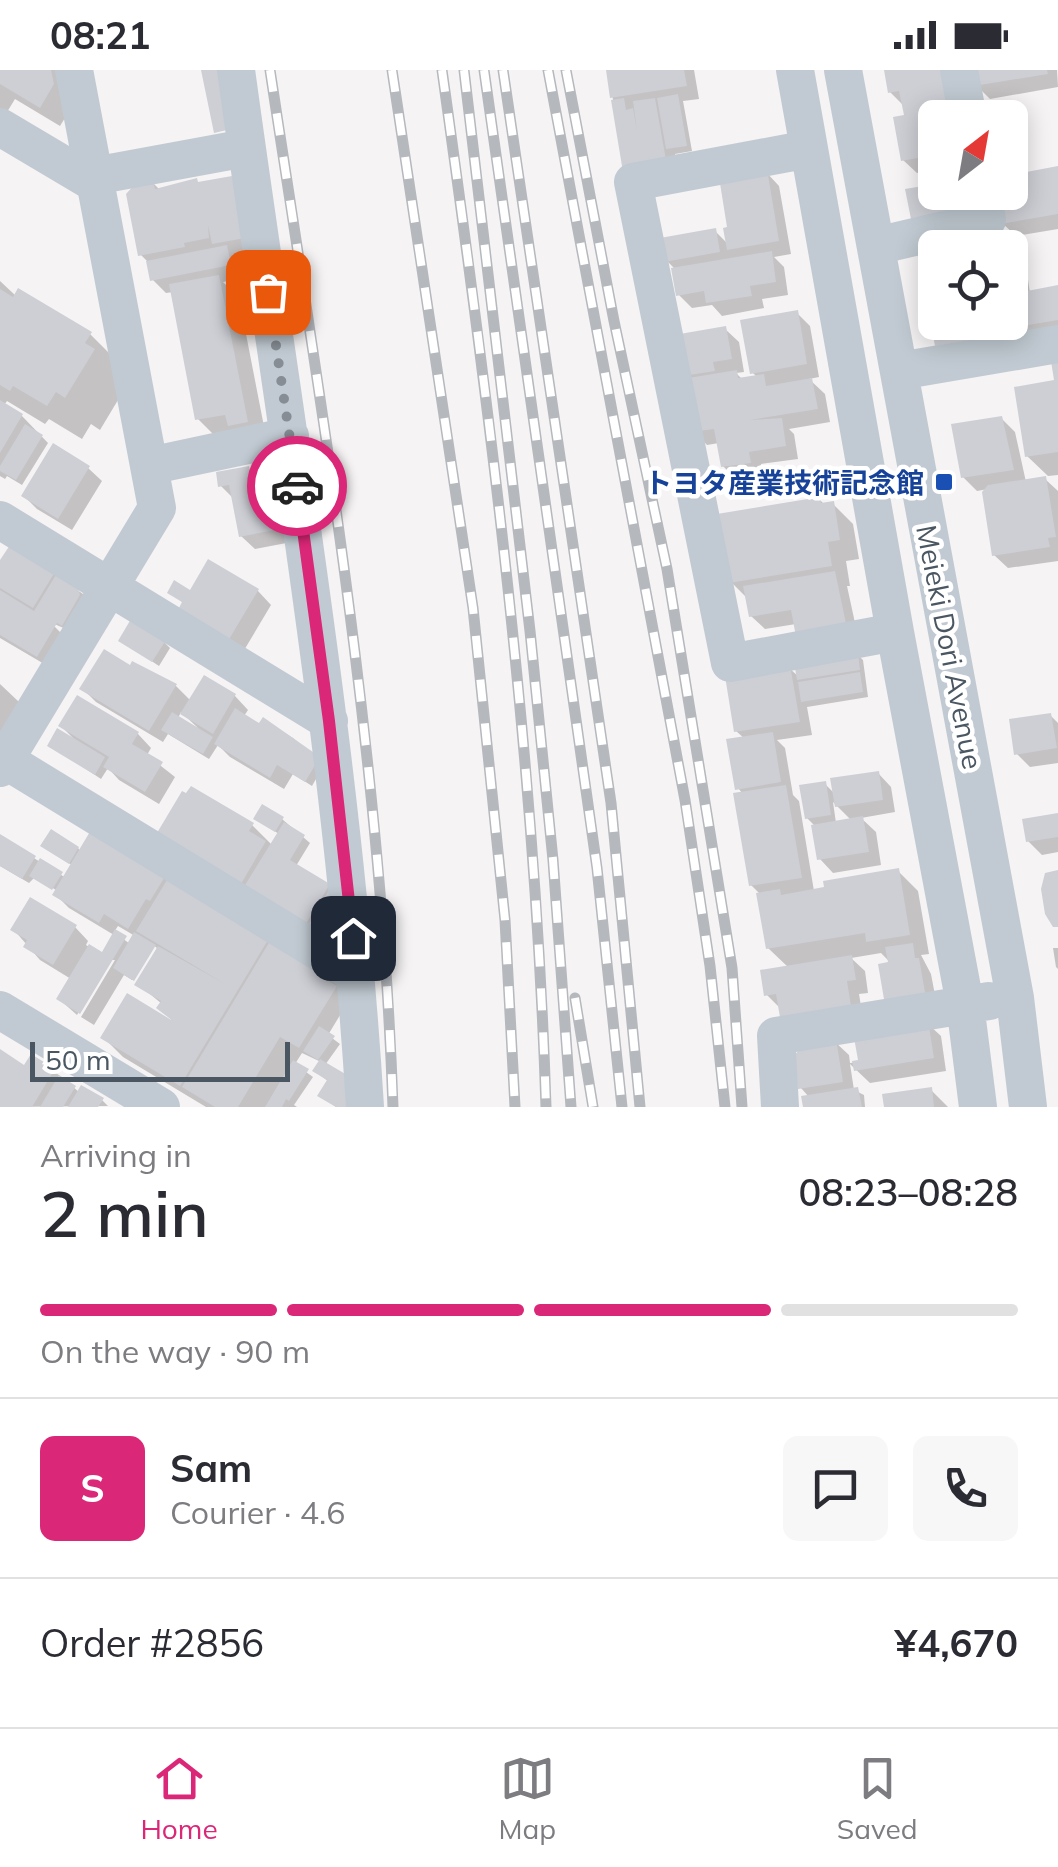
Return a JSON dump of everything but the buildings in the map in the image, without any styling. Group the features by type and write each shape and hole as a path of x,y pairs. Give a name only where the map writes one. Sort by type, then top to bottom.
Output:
{"street":[{"path":"74,70 157,508 2,762 356,975"},
{"path":"236,70 329,721 356,975 365,1107"},
{"name":"Meieki Dori Avenue","path":"795,70 966,1004 978,1107"},
{"name":"Meieki Dori Avenue","path":"842,70 1014,998 1028,1107"},
{"path":"959,70 965,100"},
{"path":"0,127 95,180 246,148"},
{"path":"809,148 634,182 730,663 895,632"},
{"path":"876,246 987,220 985,210"},
{"path":"899,371 1058,344"},
{"path":"150,466 290,436"},
{"path":"0,520 329,721"},
{"path":"780,1107 776,1036 1014,998"},
{"path":"0,1010 161,1107"}],"railway":[{"path":"270,70 329,457 363,717 393,1107"},
{"path":"392,70 473,608 505,920 515,1107"},
{"path":"442,70 508,587 532,847 546,1107"},
{"path":"464,70 530,631 553,860 571,1107"},
{"path":"484,70 597,868 622,1107"},
{"path":"503,70 611,803 640,1107"},
{"path":"548,70 685,800 710,966 725,1107"},
{"path":"566,70 667,569 732,968 742,1107"},
{"path":"575,998 593,1107"}],"way so far":[{"path":"268,292 297,486"}],"place":[{"name":"トヨタ産業技術記念館","path":"944,482"}],"route":[{"path":"297,486 353,938"}]}
